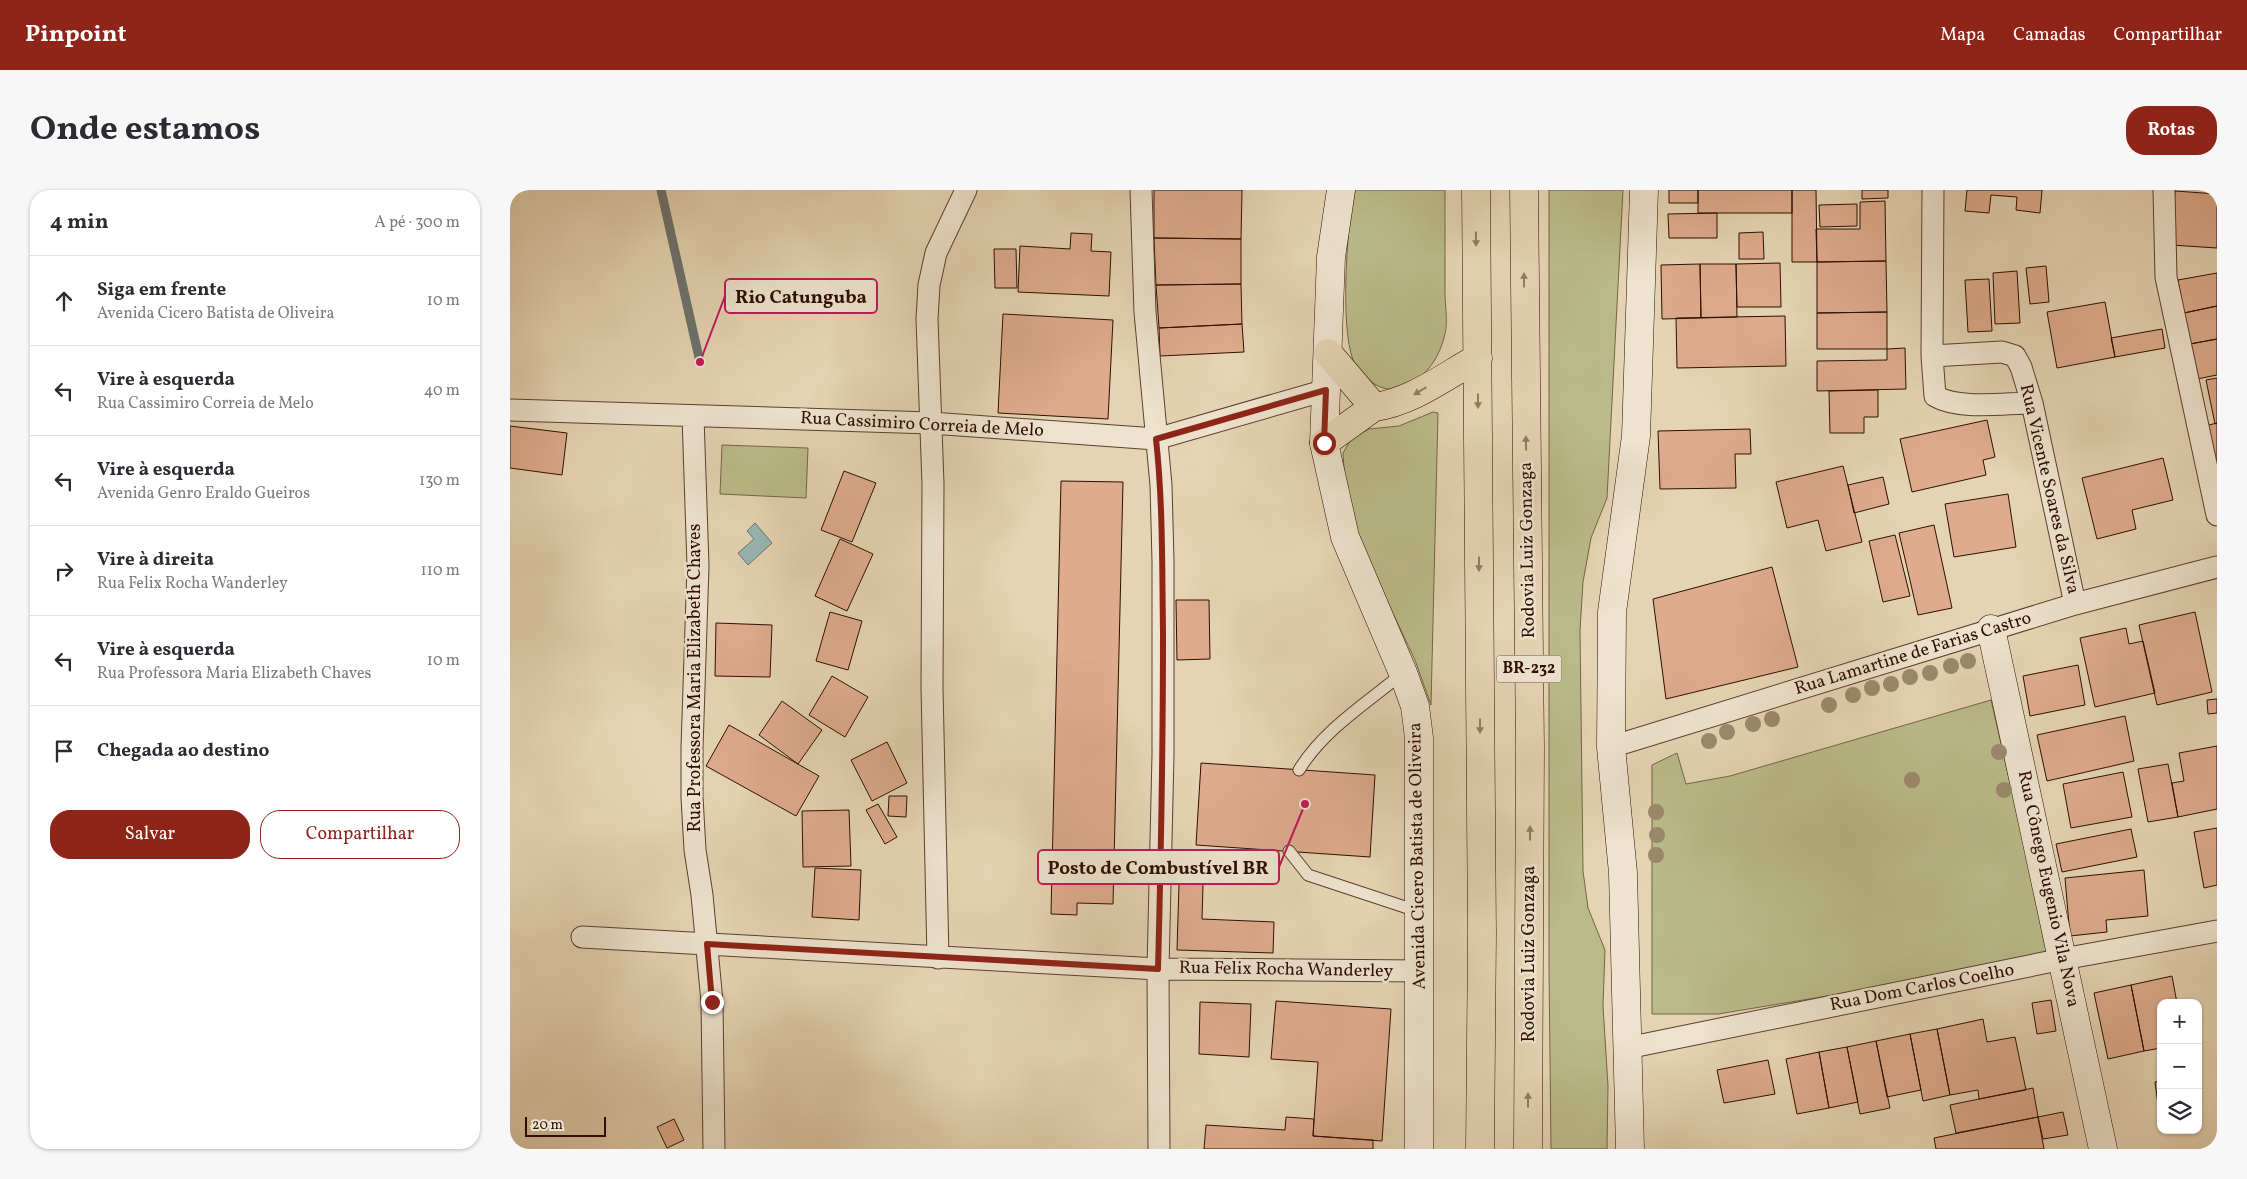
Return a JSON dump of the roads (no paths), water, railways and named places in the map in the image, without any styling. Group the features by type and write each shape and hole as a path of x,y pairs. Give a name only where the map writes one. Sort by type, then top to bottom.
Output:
{"highway":[{"name":"BR-232","path":"1476,190 1482,934 1480,1149"},
{"name":"Rodovia Luiz Gonzaga","path":"1524,190 1530,748 1528,1149"},
{"path":"1328,353 1374,407"},
{"path":"1324,443 1374,407 1391,405 1406,399 1478,358"}],"main road":[{"name":"Avenida Cicero Batista de Oliveira","path":"1341,190 1331,257 1324,443 1345,537 1403,673 1415,706 1420,738 1419,1149"},
{"path":"1630,1149 1623,873 1611,747 1612,612 1636,436 1644,190"},
{"name":"Rua Cônego Eugenio Vila Nova","path":"1991,629 2064,959 2103,1149"}],"street":[{"path":"938,958 932,688 933,484 927,319 929,285 936,253 966,190"},
{"path":"1141,190 1145,312 1161,485 1163,561 1163,755 1158,969 1159,1149"},
{"path":"1933,190 1932,356 1935,396 1942,400 1970,404 2032,403"},
{"path":"2164,190 2166,277 2217,515"},
{"name":"Rua Vicente Soares da Silva","path":"1932,356 2002,352 2015,356 2021,368 2032,403 2075,604"},
{"name":"Rua Cassimiro Correia de Melo","path":"510,410 931,423 1156,439 1326,390"},
{"name":"Rua Professora Maria Elizabeth Chaves","path":"694,416 698,566 692,797 694,850 707,944 712,1002 714,1149"},
{"name":"Rua Lamartine de Farias Castro","path":"1611,747 2075,604 2217,567"},
{"name":"Rua Dom Carlos Coelho","path":"1627,1048 2064,959 2217,931"},
{"name":"Rua Felix Rocha Wanderley","path":"582,937 1158,969 1420,972"}],"lane":[{"path":"1299,770 1307,756 1339,725 1403,673"},
{"path":"1289,851 1308,875 1420,912"}],"water":[{"path":"755,523 772,543 748,565 738,553 754,539 747,531"}],"waterway":[{"path":"661,190 700,362"}],"place":[{"name":"Rio Catunguba","path":"700,362"},
{"name":"Posto de Combustível BR","path":"1305,804"}]}
